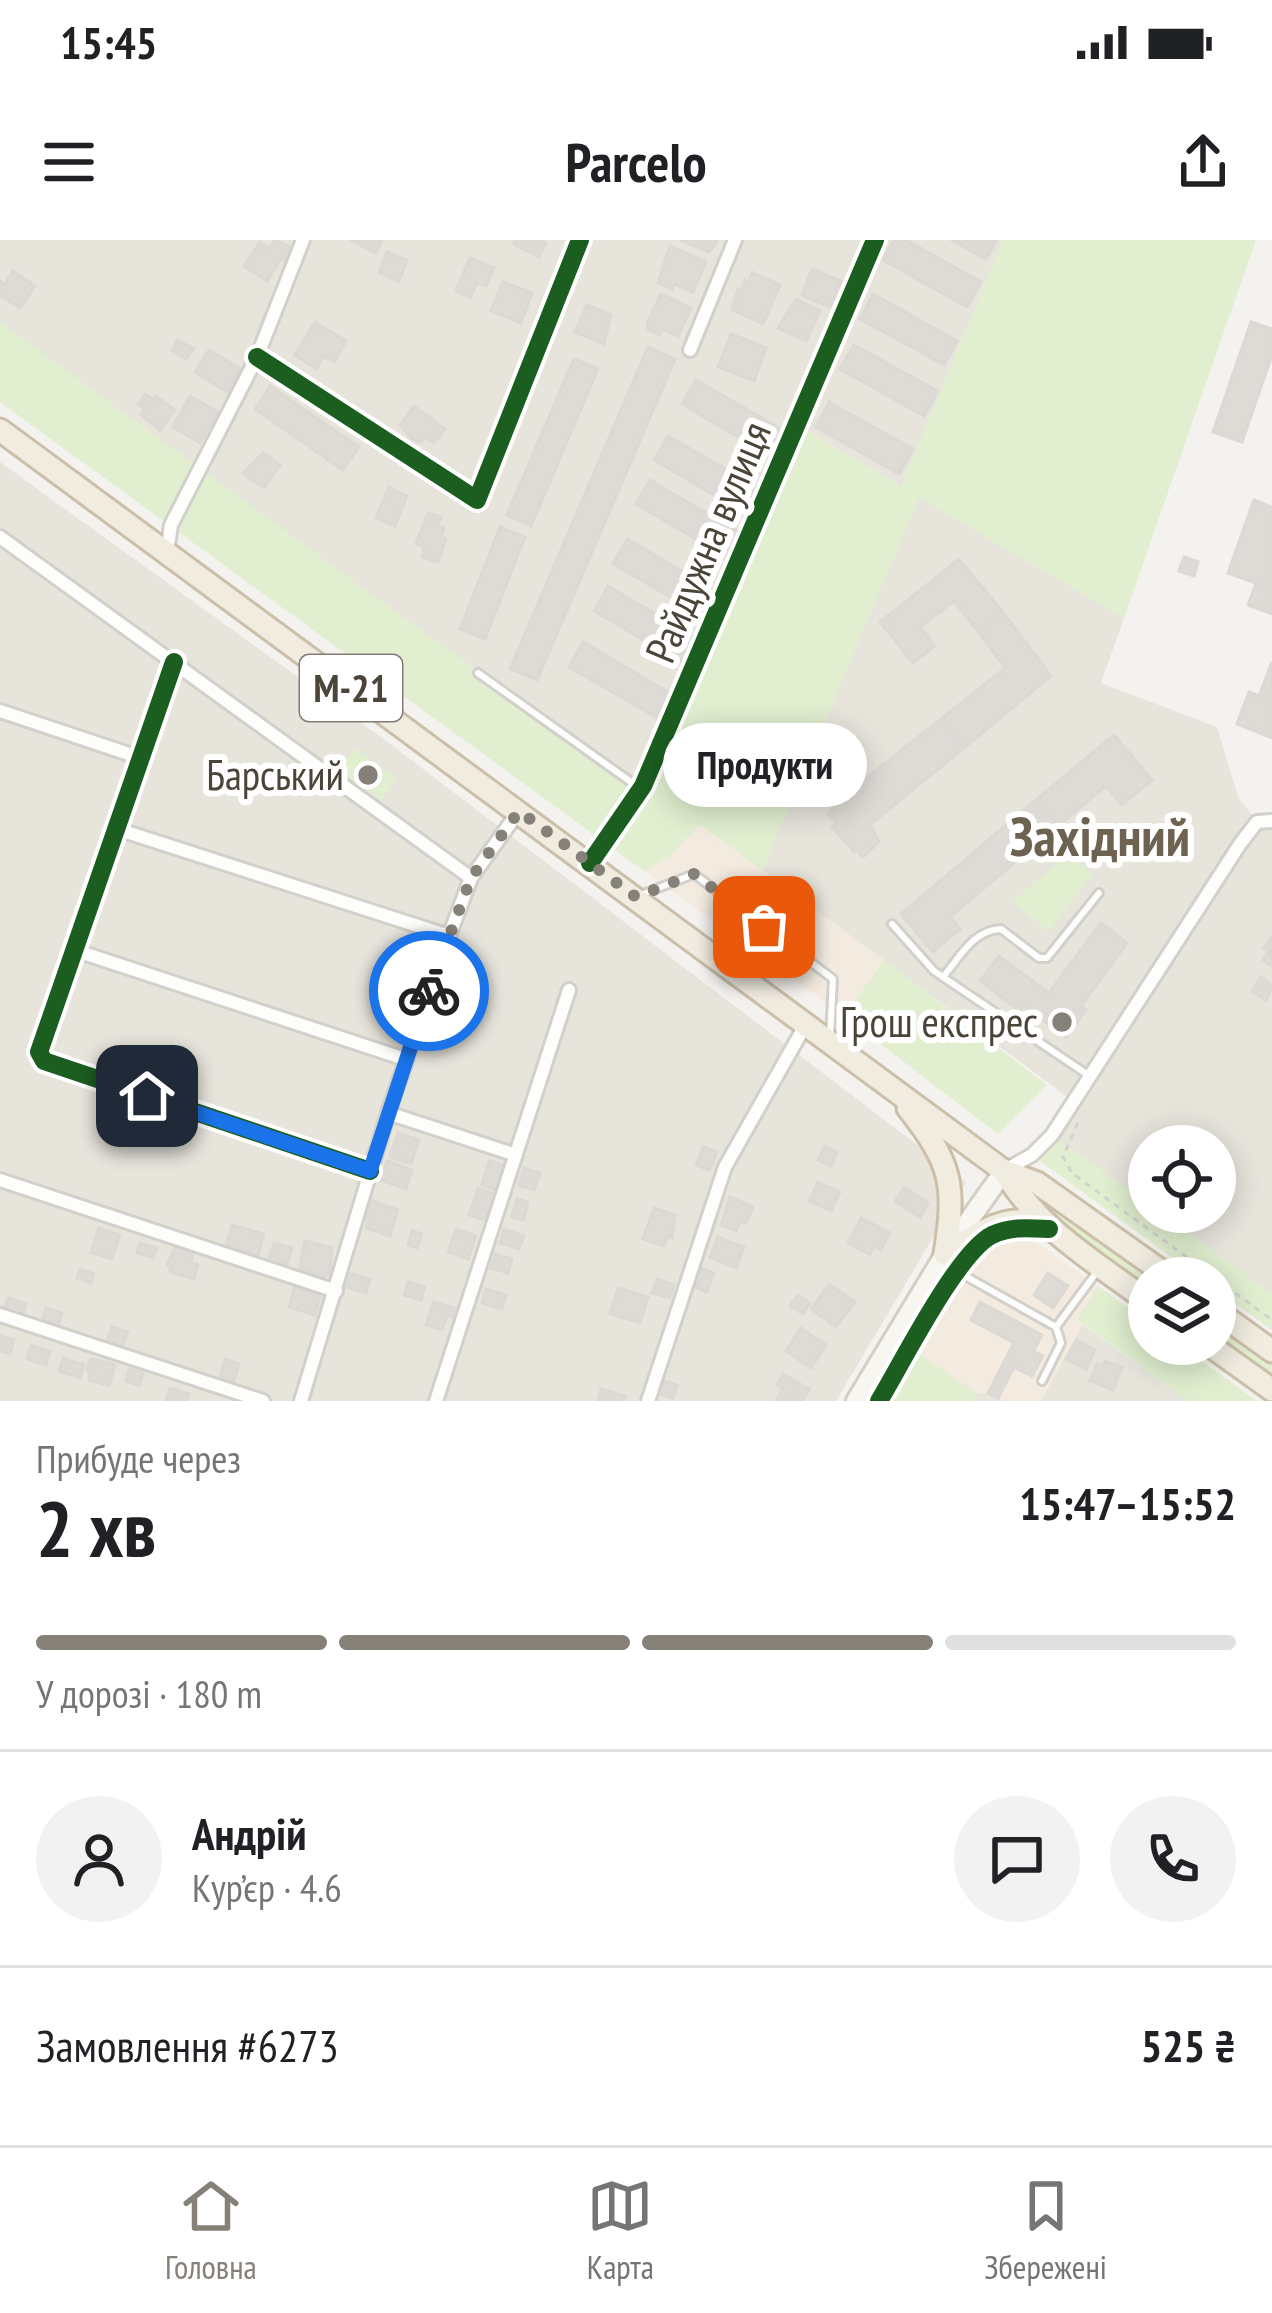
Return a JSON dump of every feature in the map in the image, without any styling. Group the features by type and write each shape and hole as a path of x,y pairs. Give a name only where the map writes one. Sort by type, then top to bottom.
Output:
{"highway":[{"name":"М-21","path":"0,430 1004,1171 1037,1183 1141,1257"},
{"path":"889,1084 931,1136 949,1179 953,1202 945,1254"},
{"name":"М-21","path":"1004,1171 1022,1202 1048,1229 1128,1287"},
{"path":"945,1254 1004,1223 1030,1220 1048,1229"},
{"path":"1236,1325 1272,1351"},
{"path":"1236,1364 1272,1390"}],"main road":[{"path":"856,1401 945,1254 1004,1171"}],"street":[{"path":"167,552 171,525 257,357 303,240"},
{"path":"257,357 477,500 580,240"},
{"path":"690,350 735,240"},
{"name":"Райдужна вулиця","path":"590,863 641,789 875,240"},
{"path":"0,537 471,878"},
{"path":"174,662 39,1052 44,1061 370,1171"},
{"path":"0,711 138,757"},
{"path":"301,1401 388,1113 449,936 471,878 519,811"},
{"path":"1004,1171 1042,1145 1240,844 1257,822 1272,821"},
{"path":"117,830 449,936"},
{"path":"74,950 405,1060"},
{"path":"436,1401 569,990"},
{"path":"648,1401 725,1166 807,1023"},
{"path":"388,1113 516,1155"},
{"path":"0,1180 336,1291"},
{"path":"0,1315 263,1401"}],"lane":[{"path":"478,673 641,789"},
{"path":"636,897 694,874 833,980 830,1040"},
{"path":"944,977 977,935 989,929 1000,928 1039,958 1047,958 1099,893"},
{"path":"892,924 944,977 1091,1077"},
{"path":"945,1254 958,1272 1056,1328 1061,1342 1042,1381"},
{"path":"1056,1328 1100,1266"}],"path":[{"path":"1080,1119 1063,1157 1072,1173 1186,1257"},
{"path":"1236,1293 1272,1320"}],"shaded area":[{"path":"0,240 1003,240 901,487 799,425 643,786 441,645 171,525 0,402"},
{"path":"0,462 381,737 966,1182 836,1401 0,1401"},
{"path":"919,497 1124,618 1101,683 1217,727 1238,797 1257,822 1272,828 1272,1294 1236,1268 1236,1257 1221,1257 1188,1233 1236,1233 1236,1125 1128,1125 1128,1190 1052,1135 1074,1102 762,870"},
{"path":"700,825 884,960 844,1016 644,871 671,855"},
{"path":"1003,1233 1023,1233 1098,1286 1041,1401 1004,1401 977,1393 911,1349 973,1252"},
{"path":"1023,1233 1098,1286 1078,1321 1128,1357 1128,1365 1138,1365 1188,1401 972,1401 976,1392 911,1349 973,1252"}],"green space":[{"path":"1003,240 1256,240 1124,618 919,498 762,870 700,825 671,855 644,871 0,402 0,322 440,644 643,786 798,425 901,487"},
{"name":"Барський","path":"355,748 397,779 381,801 338,770"},
{"path":"1071,853 1092,875 1048,932 1012,901"},
{"path":"884,960 1047,1085 998,1134 844,1016"},
{"path":"1052,1135 1128,1190 1128,1225 1032,1155"},
{"path":"1065,1201 1142,1257 1128,1257 1128,1287 1049,1229"},
{"path":"1139,1233 1188,1233 1221,1257 1171,1257"},
{"path":"1236,1268 1272,1294 1272,1330 1236,1304"},
{"path":"1098,1286 1128,1308 1128,1357 1078,1320"},
{"path":"1236,1325 1272,1351 1272,1391 1236,1361"},
{"path":"911,1349 977,1393 972,1401 879,1401"},
{"path":"1139,1365 1207,1365 1257,1401 1188,1401"}],"building":[{"path":"275,240 294,249 267,281 244,266 260,242 269,249"},
{"path":"350,240 382,240 376,253"},
{"path":"515,240 546,243 539,257 513,244"},
{"path":"680,240 718,240 709,252"},
{"path":"894,240 906,240 981,282 967,307 883,260"},
{"path":"952,240 997,240 986,259"},
{"path":"670,246 706,262 693,292 658,283"},
{"path":"387,252 407,260 399,281 379,273"},
{"path":"470,258 494,268 486,286 477,283 470,298 456,291"},
{"path":"812,269 841,281 830,307 802,295"},
{"path":"13,271 35,286 20,308 0,295 0,281 5,284"},
{"path":"752,272 780,285 763,324 732,310 738,289"},
{"path":"503,282 532,293 521,323 491,311"},
{"path":"661,294 691,308 678,336 648,329"},
{"path":"873,294 957,341 944,365 860,319"},
{"path":"796,299 820,311 806,341 778,328"},
{"path":"587,305 611,315 604,344 575,332"},
{"path":"315,322 346,341 334,362 324,356 316,369 295,355"},
{"path":"1251,322 1272,329 1272,355 1242,442 1213,432"},
{"path":"731,334 766,348 754,381 718,367"},
{"path":"178,340 193,349 186,359 172,350"},
{"path":"854,345 938,391 924,416 840,369"},
{"path":"648,347 675,359 537,680 510,669"},
{"path":"209,350 240,369 227,392 195,372"},
{"path":"574,359 598,369 531,526 507,515"},
{"path":"696,380 788,433 774,458 682,404"},
{"path":"270,386 359,447 343,470 255,409"},
{"path":"145,394 175,410 160,430 141,415 145,409 138,404"},
{"path":"190,396 218,412 200,443 173,427"},
{"path":"829,402 913,449 899,474 816,427"},
{"path":"414,406 445,429 434,443 425,437 421,442 412,439 400,425"},
{"path":"668,436 760,489 746,514 654,460"},
{"path":"263,453 280,465 264,488 243,473"},
{"path":"650,480 742,534 728,558 636,504"},
{"path":"389,487 407,496 395,526 376,518"},
{"path":"1254,500 1272,507 1272,614 1248,605 1256,583 1228,573"},
{"path":"428,513 441,517 437,526 444,528 441,537 446,539 438,562 422,557 425,548 416,544"},
{"path":"500,527 525,537 485,639 460,629"},
{"path":"627,539 719,593 705,617 613,564"},
{"path":"1184,557 1198,562 1194,576 1179,571"},
{"path":"959,559 1002,611 977,630 954,601 920,627 935,646 913,663 880,622"},
{"path":"608,586 700,640 686,665 594,611"},
{"path":"1002,611 1051,676 965,747 942,718 1005,668 977,630"},
{"path":"583,642 675,696 661,720 569,667"},
{"path":"1272,662 1272,738 1237,724 1249,692 1259,696"},
{"path":"942,718 965,747 870,825 879,842 863,857 854,852 832,827 836,823 828,814 840,799"},
{"path":"1114,735 1152,780 1122,805 1106,786 1059,825 1037,799"},
{"path":"1037,799 1059,825 950,917 960,929 933,952 901,914"},
{"path":"778,898 805,918 797,928 770,908"},
{"path":"1101,923 1127,943 1081,1006 1086,1010 1066,1037 980,981 999,956 1049,993"},
{"path":"1272,936 1272,966 1263,960"},
{"path":"1261,977 1272,985 1266,1001 1252,991"},
{"path":"398,1133 419,1140 411,1164 390,1157"},
{"path":"825,1146 837,1152 831,1166 818,1160"},
{"path":"703,1147 717,1152 709,1170 696,1165"},
{"path":"387,1161 412,1170 406,1189 381,1180"},
{"path":"489,1161 504,1165 496,1190 482,1185"},
{"path":"524,1168 540,1173 534,1190 519,1186"},
{"path":"818,1182 840,1192 831,1211 809,1201"},
{"path":"904,1187 928,1203 920,1217 895,1201"},
{"path":"478,1188 497,1195 488,1221 469,1215"},
{"path":"730,1197 753,1207 736,1231 721,1225"},
{"path":"517,1199 528,1202 524,1220 512,1217"},
{"path":"370,1200 398,1210 390,1236 366,1228"},
{"path":"654,1208 675,1215 672,1238 668,1236 664,1246 643,1239"},
{"path":"861,1218 890,1233 881,1250 874,1246 870,1255 848,1243"},
{"path":"232,1225 264,1234 258,1255 226,1245"},
{"path":"99,1228 120,1235 112,1259 91,1253"},
{"path":"456,1229 476,1236 468,1259 448,1252"},
{"path":"504,1229 524,1236 519,1249 500,1243"},
{"path":"412,1231 422,1234 417,1248 408,1245"},
{"path":"718,1237 744,1247 736,1268 710,1257"},
{"path":"305,1241 332,1248 330,1274 323,1277 299,1268"},
{"path":"140,1243 157,1248 153,1258 137,1253"},
{"path":"274,1243 292,1248 287,1265 267,1264"},
{"path":"176,1246 194,1252 191,1263 198,1265 194,1279 170,1272 172,1267 167,1265"},
{"path":"495,1254 512,1259 508,1273 491,1268"},
{"path":"700,1268 714,1273 707,1292 693,1286"},
{"path":"80,1269 94,1274 91,1283 77,1278"},
{"path":"1048,1273 1068,1286 1053,1308 1034,1295"},
{"path":"351,1274 370,1279 366,1293 347,1287"},
{"path":"657,1279 674,1285 670,1298 652,1293"},
{"path":"408,1282 425,1287 421,1300 404,1295"},
{"path":"829,1284 855,1302 836,1327 811,1309"},
{"path":"294,1288 320,1296 315,1315 289,1307"},
{"path":"618,1288 648,1297 640,1323 610,1314"},
{"path":"486,1289 506,1295 502,1309 482,1303"},
{"path":"798,1295 810,1303 803,1314 790,1306"},
{"path":"8,1298 26,1304 23,1315 4,1309"},
{"path":"433,1302 454,1308 442,1330 426,1325"},
{"path":"980,1302 1042,1335 1033,1351 1043,1356 1032,1376 1014,1367 998,1398 988,1393 1014,1343 971,1320"},
{"path":"46,1308 62,1313 58,1326 42,1321"},
{"path":"112,1327 128,1332 122,1347 107,1343"},
{"path":"801,1328 826,1345 811,1368 786,1351"},
{"path":"0,1336 14,1340 10,1354 0,1351"},
{"path":"1076,1340 1095,1350 1086,1369 1066,1359"},
{"path":"31,1346 50,1351 46,1365 27,1359"},
{"path":"63,1358 84,1365 80,1378 59,1371"},
{"path":"95,1359 115,1365 109,1386 89,1380 87,1370"},
{"path":"225,1359 239,1364 234,1381 220,1377"},
{"path":"1105,1361 1122,1367 1113,1390 1090,1381 1097,1364 1102,1366"},
{"path":"129,1369 143,1373 139,1386 126,1381"},
{"path":"783,1374 809,1389 802,1401 776,1401"},
{"path":"661,1380 677,1385 673,1398 657,1393"},
{"path":"170,1388 189,1394 186,1401 166,1401"},
{"path":"601,1389 626,1396 624,1401 598,1401"}],"cycle path":[{"path":"257,357 477,500 580,240"},
{"path":"590,863 643,786 875,240"},
{"path":"174,662 39,1052 44,1061 370,1171"},
{"path":"879,1401 947,1285 978,1246 1006,1230 1049,1229"}],"way so far":[{"path":"429,991 471,878 519,811 636,897 694,874 764,927"}],"place":[{"name":"Барський","path":"368,775"},
{"name":"Продукти","path":"764,927"},
{"name":"Грош експрес","path":"1062,1022"}],"district":[{"name":"Західний","path":"1100,837"}],"route":[{"path":"147,1096 370,1171 429,991"}]}
